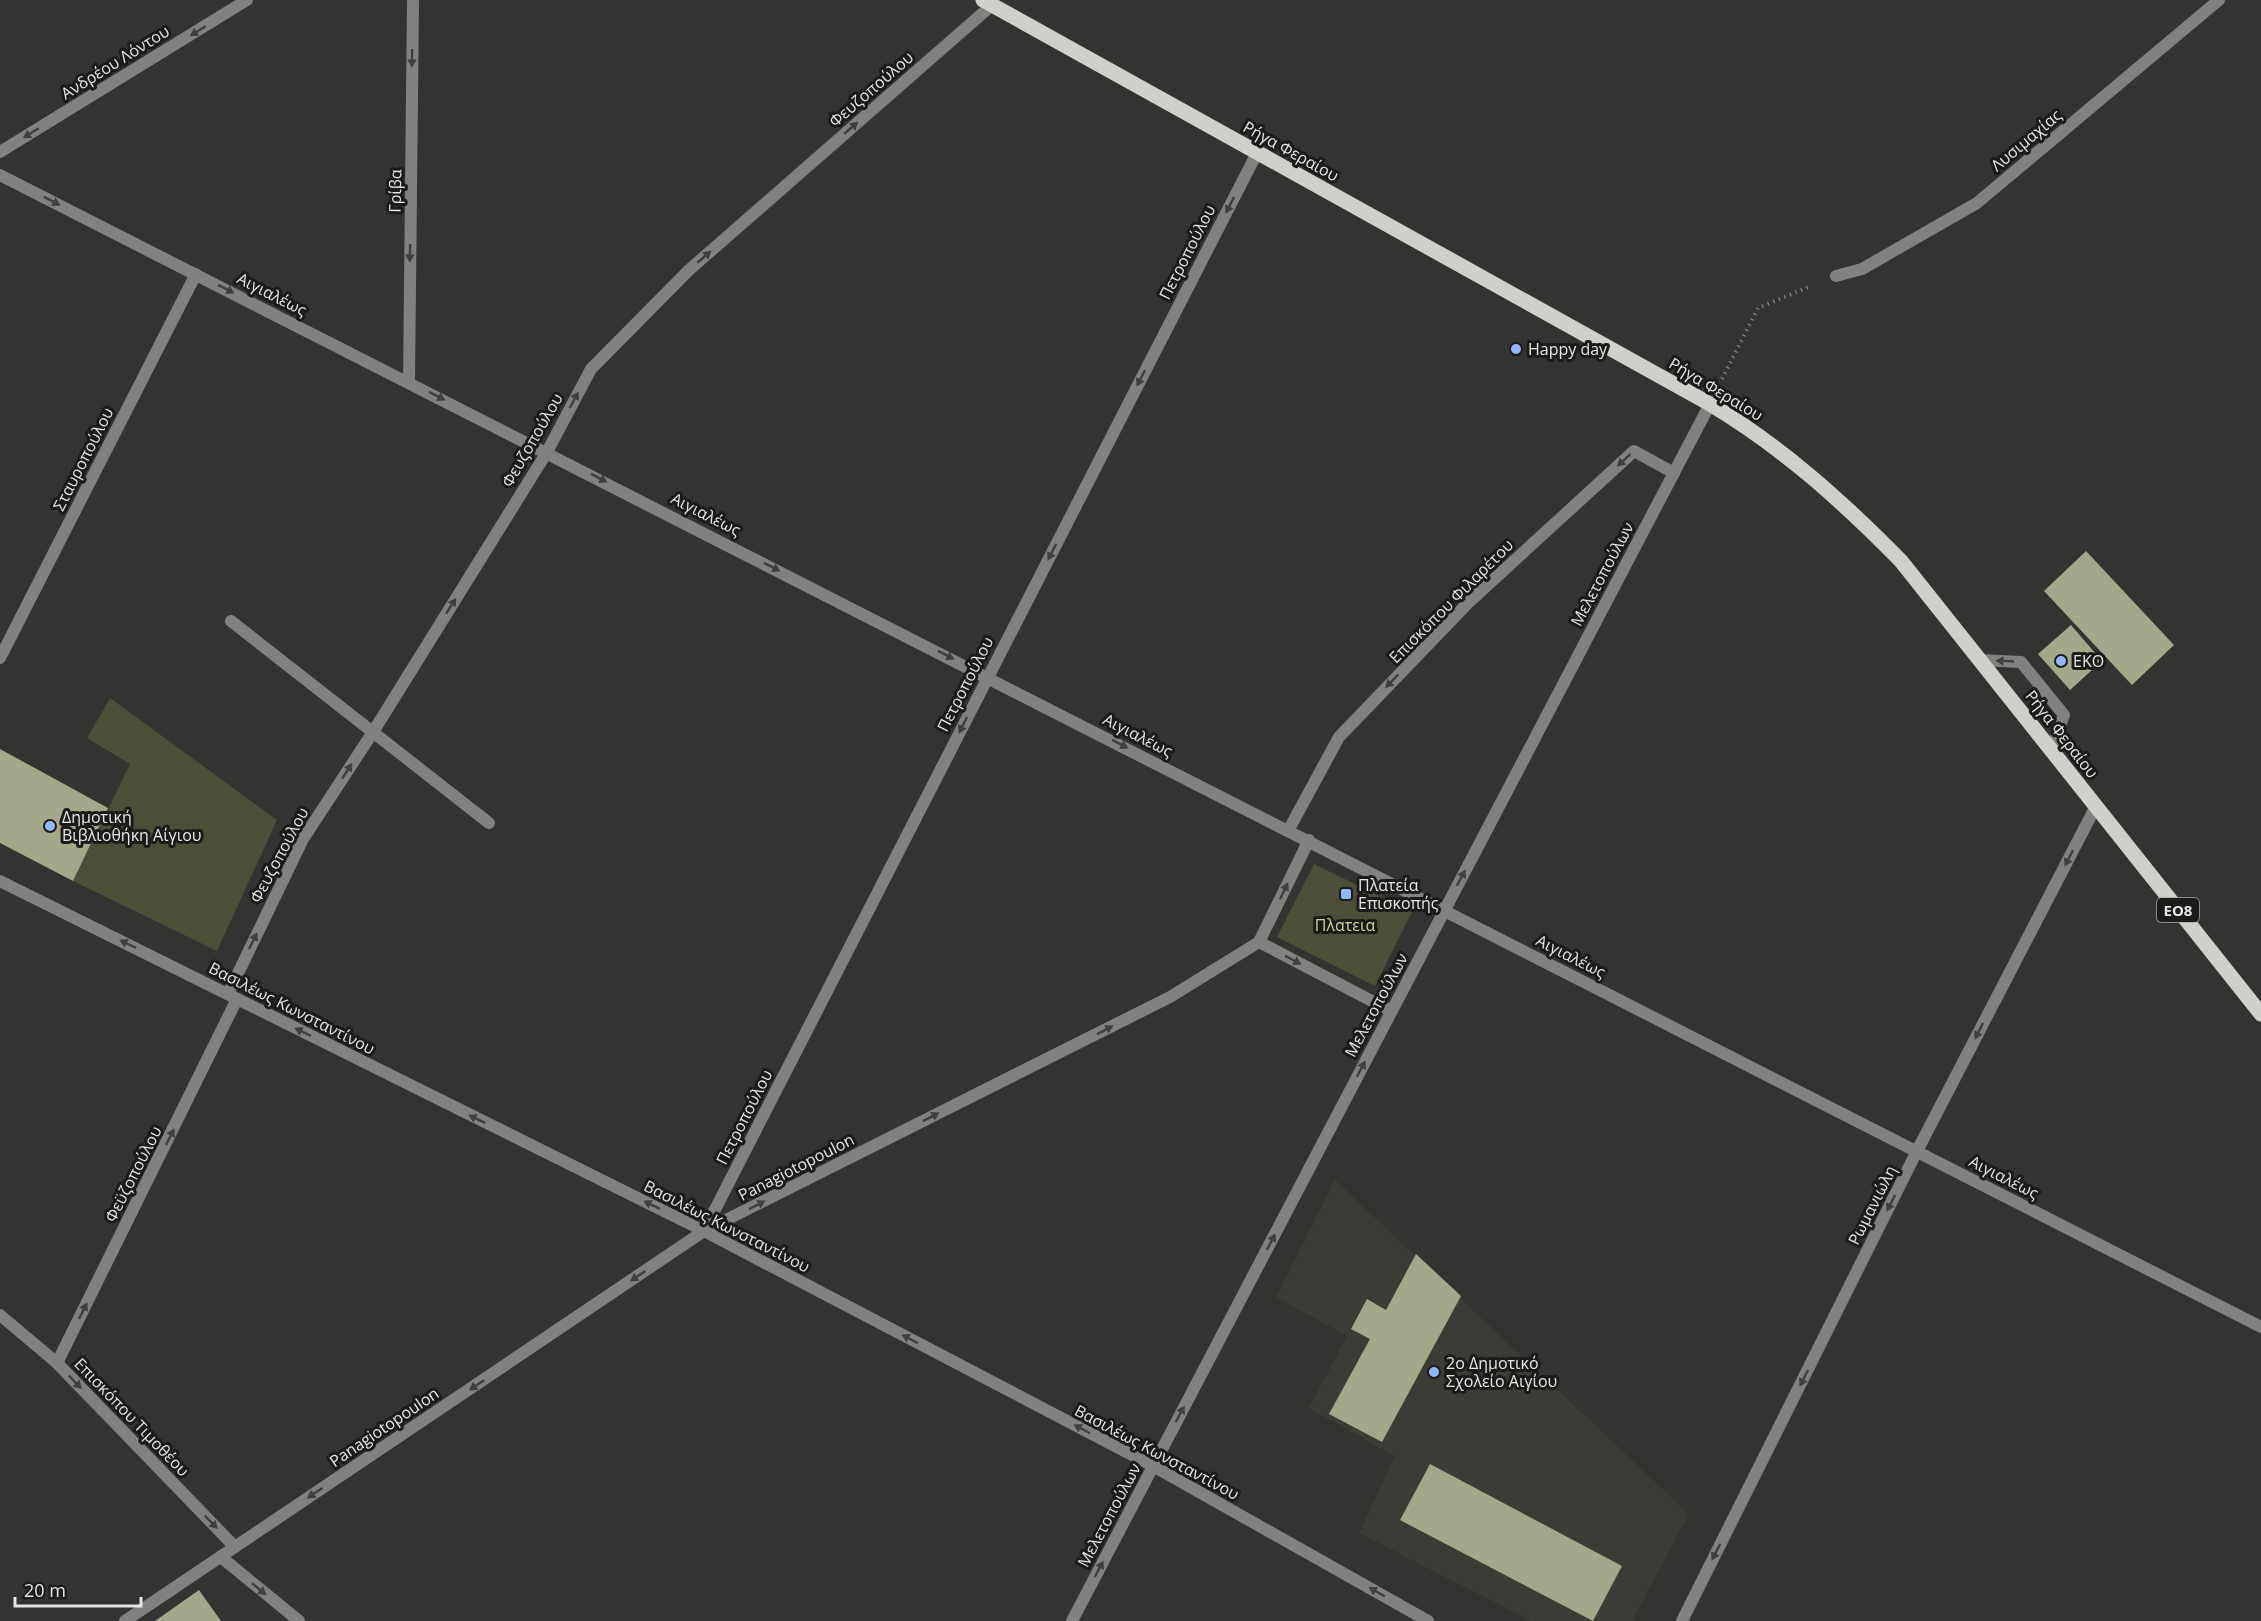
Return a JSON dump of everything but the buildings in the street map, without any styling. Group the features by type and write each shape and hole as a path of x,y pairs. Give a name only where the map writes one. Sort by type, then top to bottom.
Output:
{"main road":[{"name":"Ρήγα Φεραίου","path":"988,2 1710,404 1774,446 1868,527 1901,561 2261,1014"}],"street":[{"name":"Ανδρέου Λόντου","path":"0,152 247,0"},
{"name":"Γρίβα","path":"409,382 413,0"},
{"name":"Λυσιμαχίας","path":"1836,276 1863,269 1977,203 2218,0"},
{"name":"Φευζοπούλου","path":"232,997 303,839 373,732 547,452 591,369 681,278 988,2"},
{"name":"Πετροπούλου","path":"704,1231 1257,153"},
{"name":"Αιγιαλέως","path":"0,175 2261,1327"},
{"name":"Σταυροπούλου","path":"0,658 196,274"},
{"name":"Μελετοπούλων","path":"1072,1621 1710,404"},
{"name":"Επισκόπου Φιλαρέτου","path":"1288,831 1339,737 1477,594 1634,451 1674,473"},
{"path":"231,621 489,823"},
{"path":"1980,660 2021,662 2064,715 2051,750"},
{"name":"Ρωμανιώλη","path":"1682,1621 1917,1151 2096,806"},
{"path":"1308,840 1259,942 1391,1011"},
{"name":"Βασιλέως Κωνσταντίνου","path":"0,880 704,1231 1153,1466 1428,1621"},
{"name":"Panagiotopoulon","path":"125,1621 704,1231 1170,997 1259,942"},
{"name":"Φεϋζοπούλου","path":"57,1363 232,997"},
{"name":"Επισκόπου Τιμοθέου","path":"0,1315 57,1363 235,1547"},
{"path":"221,1557 299,1621"}],"path":[{"path":"1710,404 1758,308 1836,276"}],"shaded area":[{"name":"2ο Δημοτικό Σχολείο Αιγίου","path":"1335,1180 1689,1514 1632,1621 1531,1621 1359,1533 1395,1456 1309,1408 1347,1336 1276,1297"}],"green space":[{"path":"110,698 277,820 217,951 73,881 130,764 87,738"},
{"name":"Πλατεια","path":"1314,864 1412,912 1375,986 1277,937"}],"place":[{"name":"Happy day","path":"1516,349"},
{"name":"EKO","path":"2061,661"},
{"name":"Δημοτική Βιβλιοθήκη Αίγιου","path":"50,826"},
{"name":"Πλατεία Επισκοπής","path":"1346,894"},
{"name":"2ο Δημοτικό Σχολείο Αιγίου","path":"1434,1372"}]}
